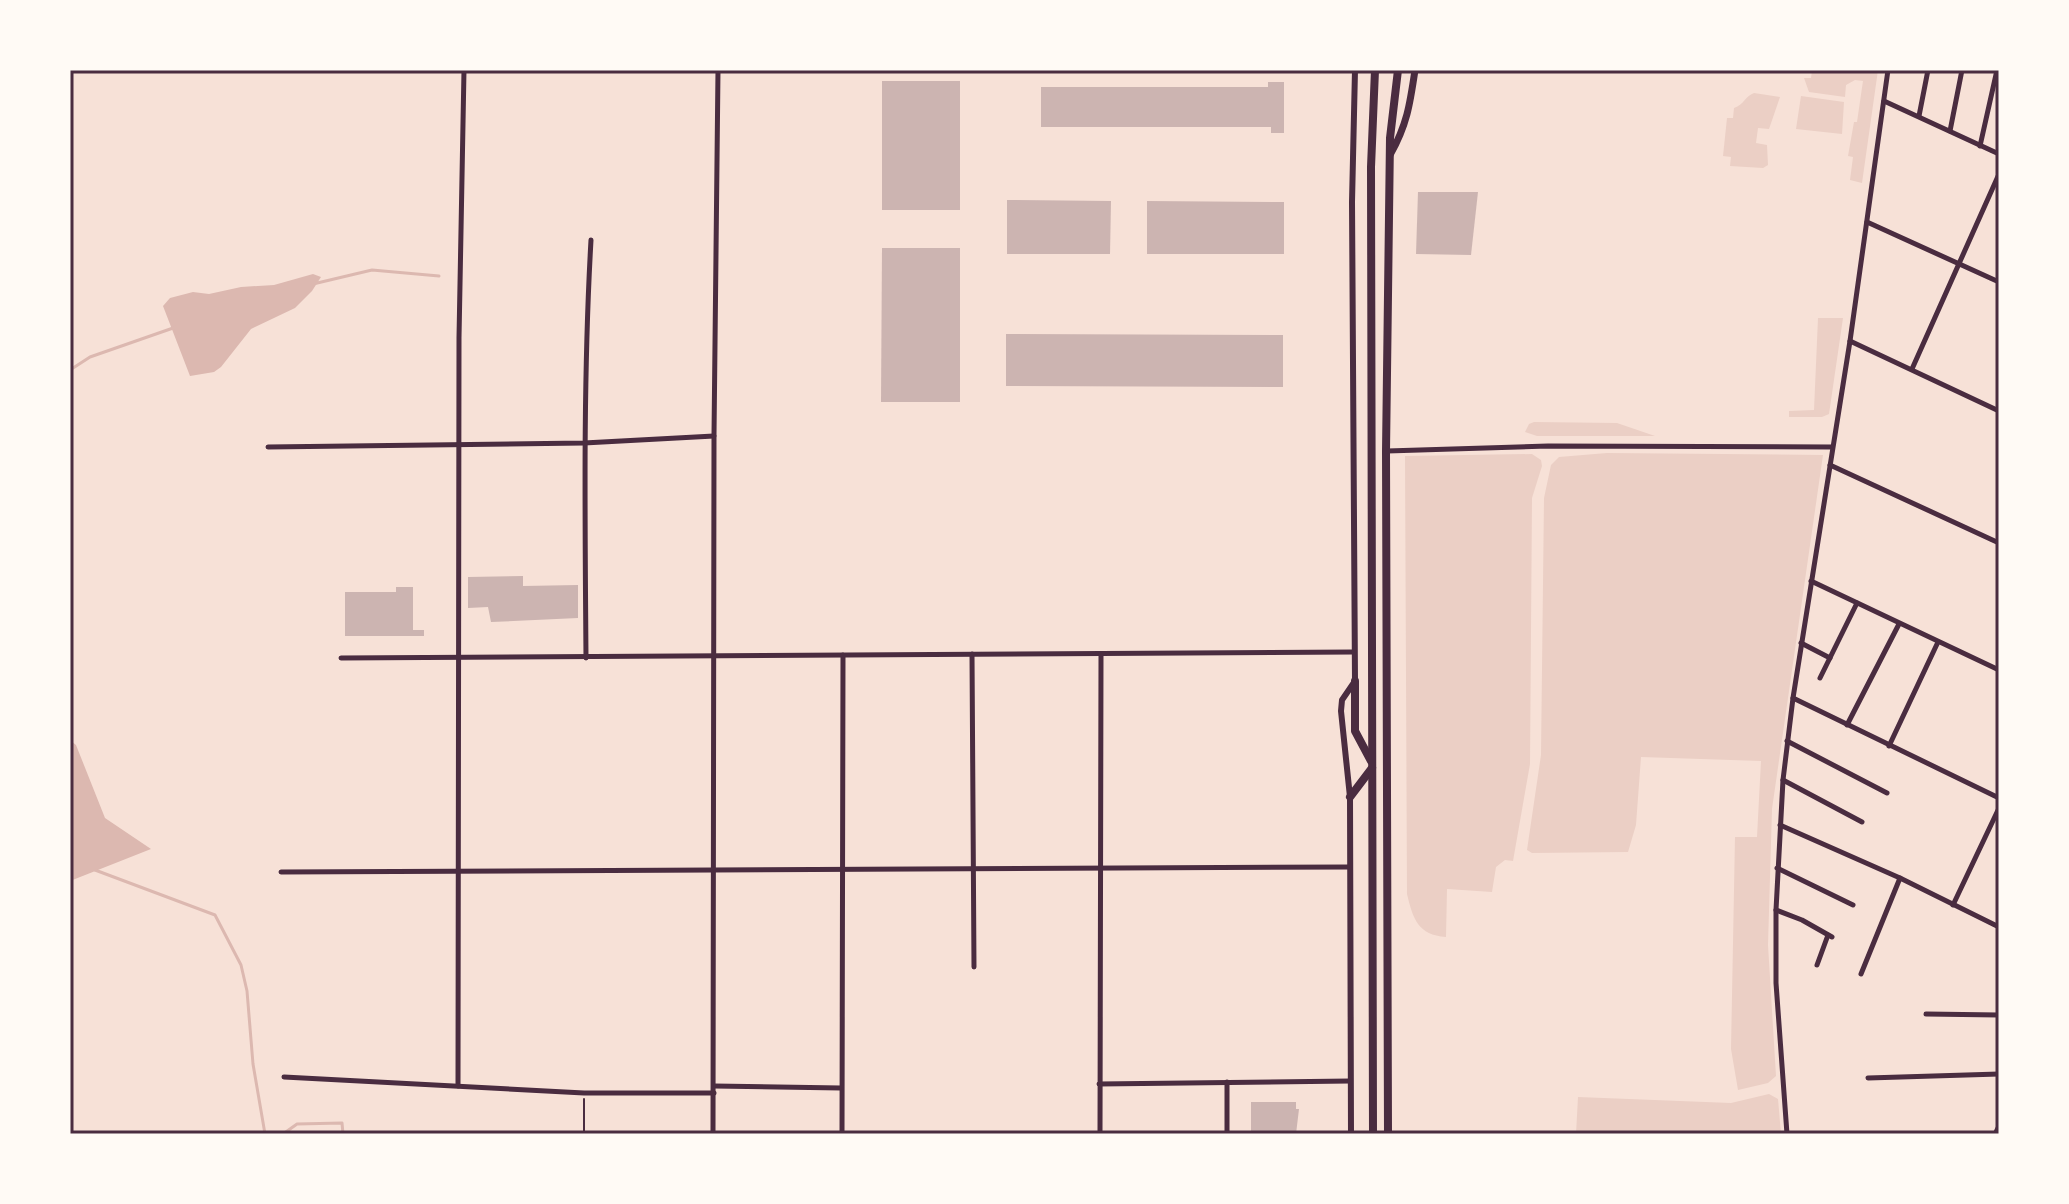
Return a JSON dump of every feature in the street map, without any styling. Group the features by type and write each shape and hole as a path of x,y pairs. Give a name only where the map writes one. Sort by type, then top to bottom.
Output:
{"highway":[{"path":"1373,1134 1371,167 1375,70"},
{"path":"1388,1134 1386,451 1390,155 1398,70"},
{"path":"1355,681 1355,731 1372,765"},
{"path":"1350,797 1372,765"}],"main road":[{"path":"1390,155 1407,121 1415,70"}],"street":[{"path":"458,1086 464,70"},
{"path":"713,1134 718,70"},
{"path":"1351,1134 1350,797 1341,711 1342,700 1355,681 1352,202 1355,70"},
{"path":"1787,1134 1776,983 1777,868 1783,780 1888,70"},
{"path":"1919,116 1928,70"},
{"path":"1950,131 1962,70"},
{"path":"1980,146 1997,70"},
{"path":"1884,101 1999,154"},
{"path":"1912,369 1999,174"},
{"path":"1867,222 1999,282"},
{"path":"586,658 584,443 591,240"},
{"path":"1850,341 1999,411"},
{"path":"268,447 460,442 584,443 714,436"},
{"path":"1386,451 1548,446 1832,447"},
{"path":"1830,465 1999,543"},
{"path":"1811,581 1999,670"},
{"path":"1820,678 1857,603"},
{"path":"1847,725 1899,624"},
{"path":"1889,746 1938,642"},
{"path":"1801,643 1830,658"},
{"path":"341,658 1354,652"},
{"path":"972,654 974,967"},
{"path":"842,1134 843,655"},
{"path":"1100,1134 1101,655"},
{"path":"1793,698 1999,798"},
{"path":"1787,741 1887,793"},
{"path":"1783,780 1862,822"},
{"path":"1953,905 1999,808"},
{"path":"1780,825 1900,878 1999,927"},
{"path":"281,872 1351,867"},
{"path":"1777,868 1853,905"},
{"path":"1861,974 1900,878"},
{"path":"1776,910 1830,936 1817,965"},
{"path":"1926,1014 1999,1015"},
{"path":"1868,1078 1999,1074"},
{"path":"284,1077 584,1093 841,1088"},
{"path":"1099,1084 1350,1081"},
{"path":"1227,1082 1227,1134"},
{"path":"1995,1134 1999,1126"}],"path":[{"path":"584,1093 584,1134"}],"shaded area":[{"path":"1812,70 1878,70 1862,183 1850,180 1853,157 1848,156 1863,81 1855,80 1846,85 1845,97 1809,92 1804,78 1811,78"},
{"path":"1754,93 1780,97 1769,129 1758,128 1756,143 1767,145 1768,165 1763,168 1730,166 1731,157 1723,156 1727,118 1733,118 1734,108"},
{"path":"1801,96 1844,102 1842,134 1796,129"},
{"path":"313,274 321,277 295,308 251,329 214,372 190,376 163,306 170,298 193,292 209,294 241,287 274,285"},
{"path":"1818,318 1843,318 1829,414 1822,417 1789,417 1789,411 1814,410"},
{"path":"1534,422 1617,423 1655,436 1537,436 1525,432"},
{"path":"1607,453 1823,455 1772,809 1768,945 1776,1076 1768,1083 1738,1090 1731,1049 1735,837 1757,837 1761,761 1641,757 1636,825 1628,852 1532,853 1527,850 1541,755 1544,498 1551,465 1559,457"},
{"path":"1532,454 1541,460 1542,466 1532,498 1530,764 1513,861 1505,860 1496,867 1492,892 1447,889 1446,937 1437,936 1418,924 1407,894 1405,456"},
{"path":"70,740 76,745 105,818 151,849 70,881"},
{"path":"1769,1094 1778,1099 1781,1134 1576,1134 1578,1097 1731,1103"}],"building":[{"path":"882,81 960,81 960,210 882,210"},
{"path":"1268,82 1284,82 1284,133 1271,133 1271,127 1041,127 1041,87 1268,87"},
{"path":"1418,192 1478,192 1471,255 1416,254"},
{"path":"1007,200 1111,201 1110,254 1007,254"},
{"path":"1147,201 1284,202 1284,254 1147,254"},
{"path":"882,248 960,248 960,402 881,402"},
{"path":"1006,334 1283,335 1283,387 1006,386"},
{"path":"523,576 523,586 578,585 578,618 491,622 488,607 468,608 468,577"},
{"path":"396,587 413,587 413,630 424,630 424,636 345,636 345,592 396,592"},
{"path":"1251,1102 1296,1102 1296,1109 1299,1109 1296,1134 1251,1134"}],"waterway":[{"path":"313,284 372,270 439,276"},
{"path":"70,370 90,357 176,327"},
{"path":"95,870 215,915 241,965 247,991 253,1064 265,1134"},
{"path":"283,1134 297,1124 342,1123 343,1134"}]}
